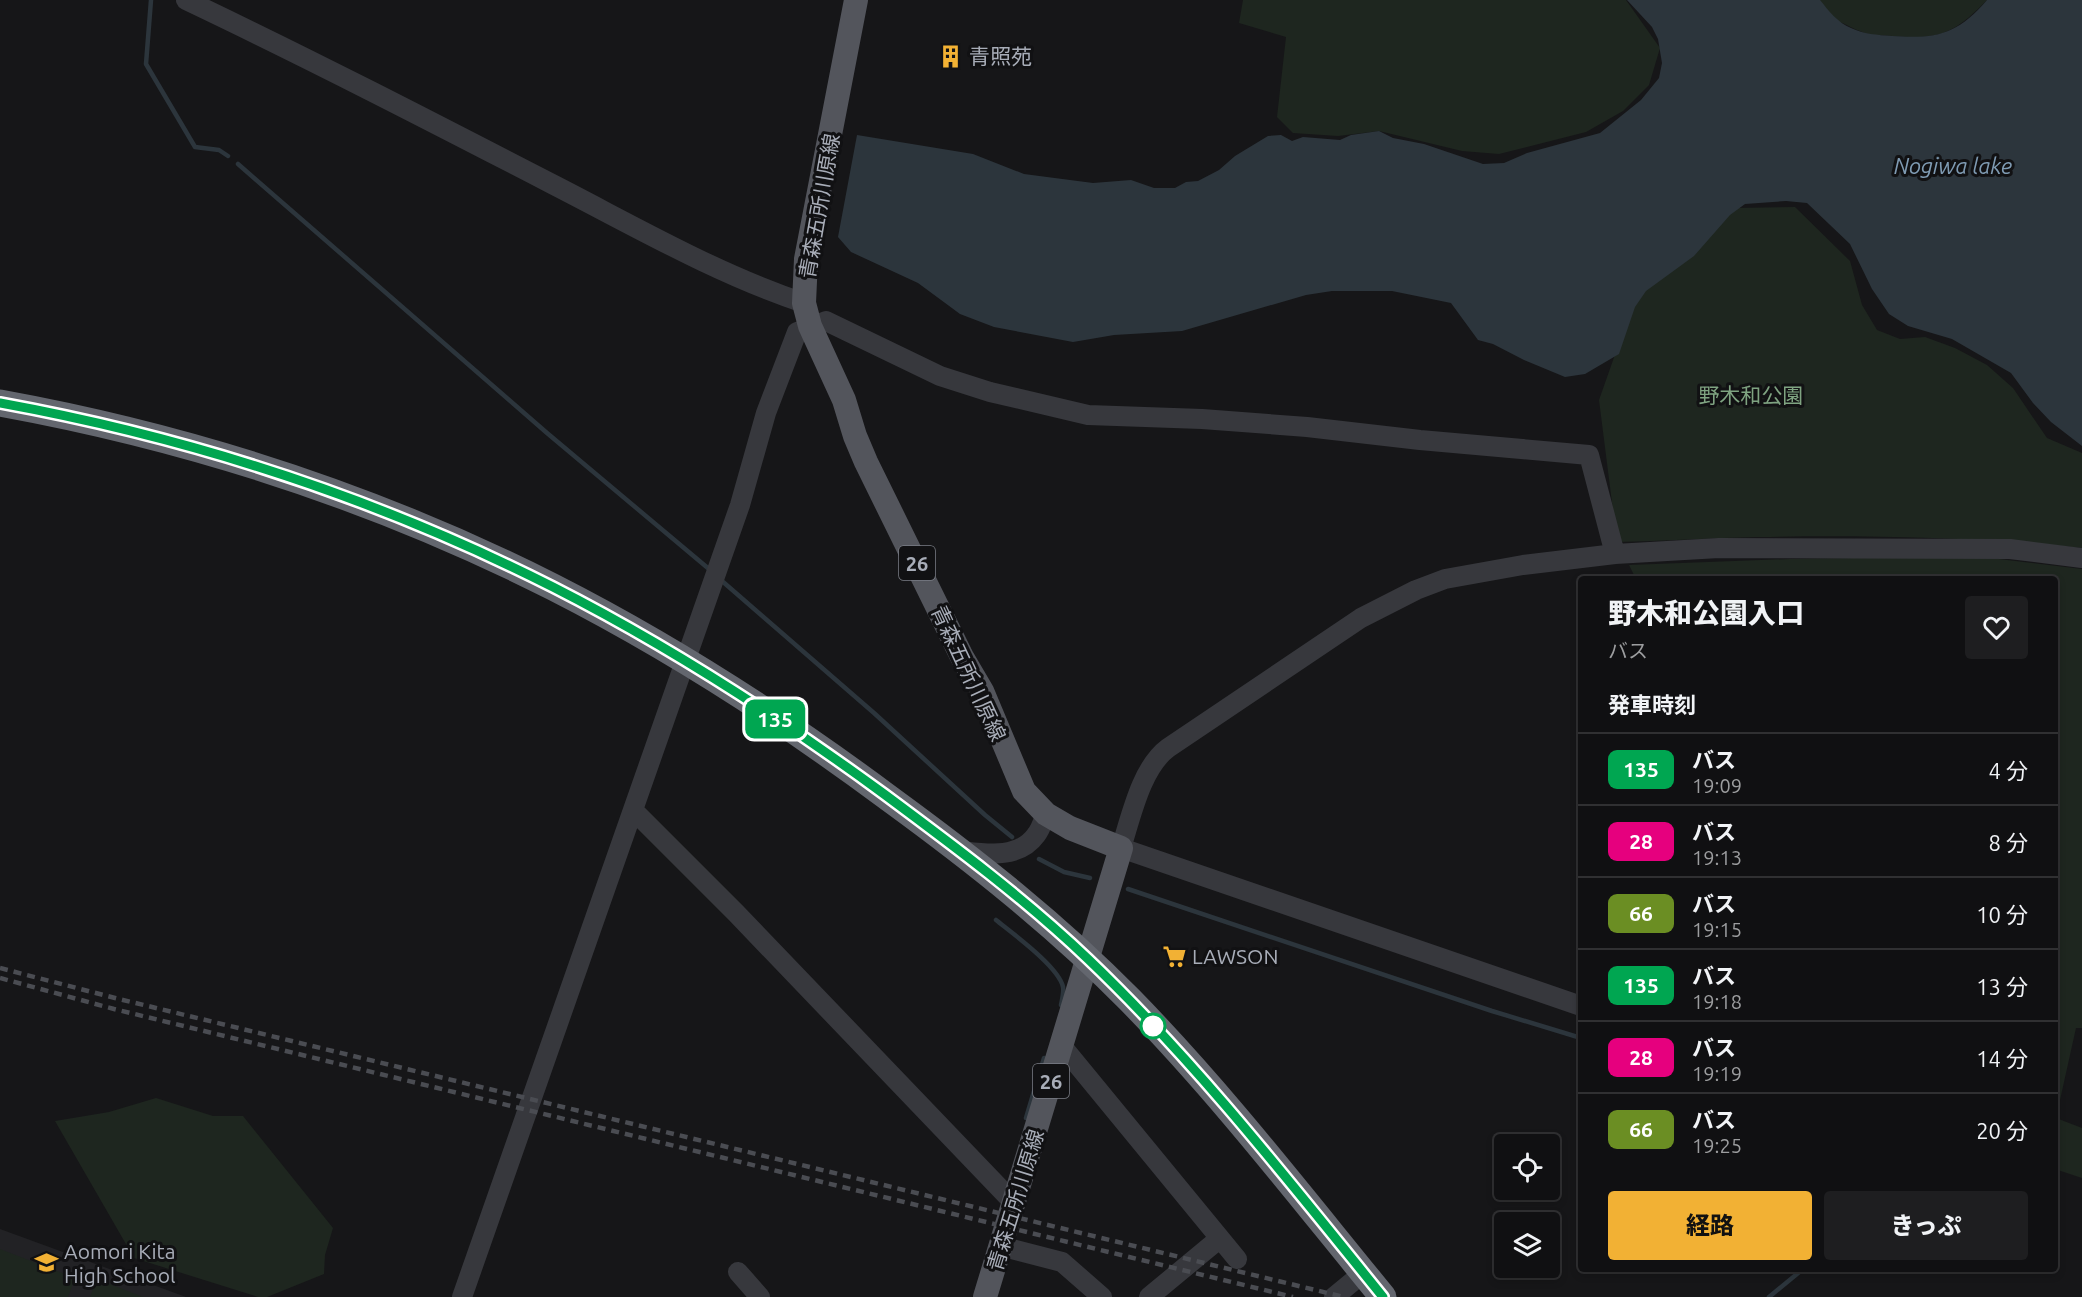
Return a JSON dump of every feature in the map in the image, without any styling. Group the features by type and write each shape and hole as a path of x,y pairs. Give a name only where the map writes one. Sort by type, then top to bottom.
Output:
{"highway":[{"path":"0,403 147,434 313,485 417,525 552,586 685,660 832,755 962,851 1035,910 1088,959 1215,1092 1383,1297"}],"main road":[{"name":"青森五所川原線","path":"856,0 811,228 804,280 807,314 844,400 866,462 962,657 982,692 1024,791 1046,814 1071,828 1120,848 1062,1046 984,1297"}],"street":[{"path":"186,0 441,127 652,236 768,291 807,314 940,376 990,392 1088,415 1202,419 1307,427 1589,455 1615,554"},
{"path":"462,1297 740,505 766,413 797,332 807,314"},
{"path":"1578,1005 1120,848 1153,761 1160,754 1361,618 1416,590 1445,579 1615,554 1719,548 2010,549 2082,558"},
{"path":"633,810 736,913 1014,1203"},
{"path":"962,851 998,855 1018,849 1030,843 1038,834 1046,814"},
{"path":"1062,1046 1237,1259"},
{"path":"1149,1297 1220,1239"},
{"path":"1000,1246 1062,1262 1102,1297"},
{"path":"738,1272 760,1297"},
{"path":"1334,1297 1363,1273"}],"shaded area":[{"name":"Aomori Kita High School","path":"0,1229 186,1297 0,1297"}],"green space":[{"path":"1243,0 1626,0 1660,48 1649,85 1623,111 1586,132 1499,154 1462,151 1379,131 1338,136 1293,133 1277,117 1286,37 1239,23"},
{"path":"1818,0 1987,0 1965,21 1945,32 1922,37 1908,37 1868,34 1831,20"},
{"name":"野木和公園","path":"1795,207 1850,261 1862,305 1877,330 1900,339 1925,337 1955,348 1987,365 2013,388 2047,438 2082,453 2082,548 1961,539 1839,536 1617,542 1599,400 1636,295 1735,208"},
{"path":"1974,556 2082,569 2082,1028 2076,1028 2058,1109 2058,576 1634,576 1629,565"},
{"path":"156,1098 213,1116 243,1116 333,1228 325,1255 324,1274 267,1297 258,1297 134,1258 55,1121 109,1112"},
{"path":"2058,1119 2082,1128 2082,1178 2058,1170"},
{"path":"0,1249 75,1278 68,1297 0,1297"},
{"path":"97,1279 143,1297 90,1297"}],"water":[{"name":"Nogiwa lake","path":"1627,0 1820,0 1838,20 1861,32 1886,36 1921,37 1955,28 1966,21 1987,0 2082,0 2082,446 2051,422 2033,403 2011,373 1952,339 1908,326 1889,314 1872,289 1850,244 1807,203 1786,201 1745,204 1730,215 1694,256 1646,291 1635,307 1619,354 1585,374 1565,377 1493,344 1478,340 1451,303 1392,291 1332,291 1306,295 1182,331 1114,335 1073,342 994,327 960,314 918,283 851,252 838,237 857,135 973,154 1024,174 1093,183 1131,180 1154,188 1175,188 1186,182 1198,181 1219,170 1235,156 1268,136 1281,135 1292,141 1303,137 1340,140 1351,135 1379,131 1393,138 1424,144 1483,164 1504,163 1527,153 1600,133 1641,100 1659,78 1662,63 1658,39 1652,27"}],"waterway":[{"path":"151,0 146,64 195,147 219,150 228,156"},
{"path":"238,164 547,433 709,569"},
{"path":"722,581 1012,837"},
{"path":"1039,859 1064,872 1090,878"},
{"path":"1128,889 1492,1011 1578,1037"},
{"path":"996,920 1044,960 1060,979 1063,987 1061,1005"},
{"path":"1026,1118 1044,1058"},
{"path":"1769,1297 1799,1272"}],"railway":[{"path":"0,968 1344,1297"},
{"path":"0,978 114,1009 1293,1297"}],"bus line":[{"name":"135","path":"0,403 52,412 147,434 313,485 417,525 552,586 626,626 685,660 832,755 962,851 1035,910 1088,959 1215,1092 1383,1297"}],"place":[{"name":"青照苑","path":"951,56"},
{"name":"LAWSON","path":"1174,956"},
{"name":"Aomori Kita High School","path":"46,1263"}]}
